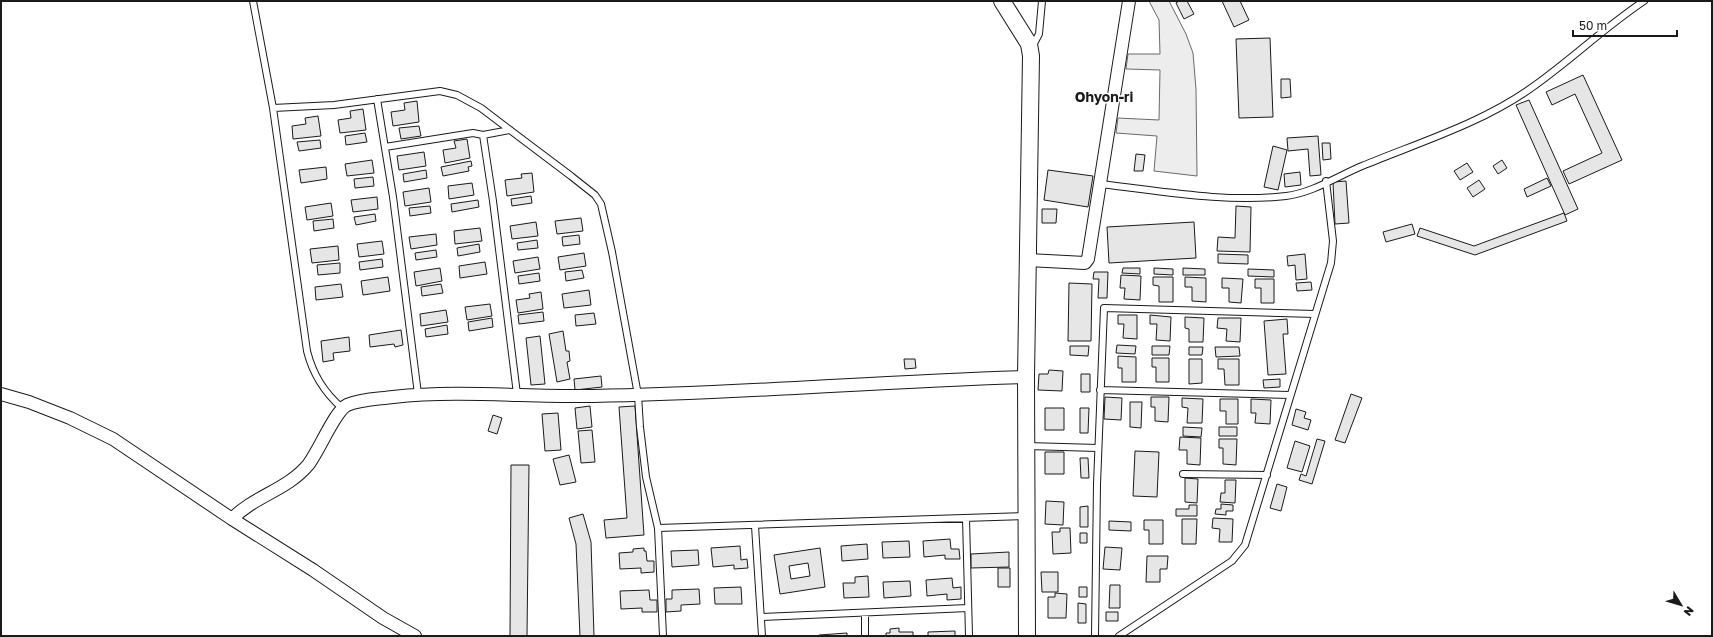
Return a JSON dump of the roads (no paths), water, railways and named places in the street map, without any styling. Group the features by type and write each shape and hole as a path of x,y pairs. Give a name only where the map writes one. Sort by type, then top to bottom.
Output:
{"street":[{"path":"1002,1 1030,49 1026,377 1027,636"},
{"path":"1028,260 1086,261 1100,184 1129,1"},
{"path":"232,519 240,511 281,488 300,473 315,455 342,408 359,401 418,394 517,394 565,397 638,395 932,379 1026,377"},
{"path":"1,394 29,402 96,429 232,519 313,570 383,618 415,636"}],"lane":[{"path":"253,1 273,108 307,351 318,381 342,408"},
{"path":"1030,49 1039,34 1042,1"},
{"path":"1100,184 1223,198 1244,199 1296,194 1462,126 1506,104 1534,87 1610,25 1644,1"},
{"path":"273,108 318,106 431,91 448,92 473,103 510,130 587,188 601,204 612,252 638,395 645,470 658,528 663,636"},
{"path":"377,99 385,147 418,394"},
{"path":"385,147 473,133 483,135 510,130"},
{"path":"483,135 493,201 517,394"},
{"path":"1119,636 1217,572 1238,556 1248,538 1333,254 1333,241 1326,181"},
{"path":"1095,636 1098,448 1104,308 1315,314"},
{"path":"1100,390 1290,395"},
{"path":"1027,446 1098,448"},
{"path":"1183,474 1267,476"},
{"path":"658,528 1027,516"},
{"path":"966,518 969,636"},
{"path":"755,526 762,617 762,636"},
{"path":"762,617 968,608"},
{"path":"865,613 865,636"}],"district":[{"name":"Ohyon-ri","path":"1104,96"}]}
